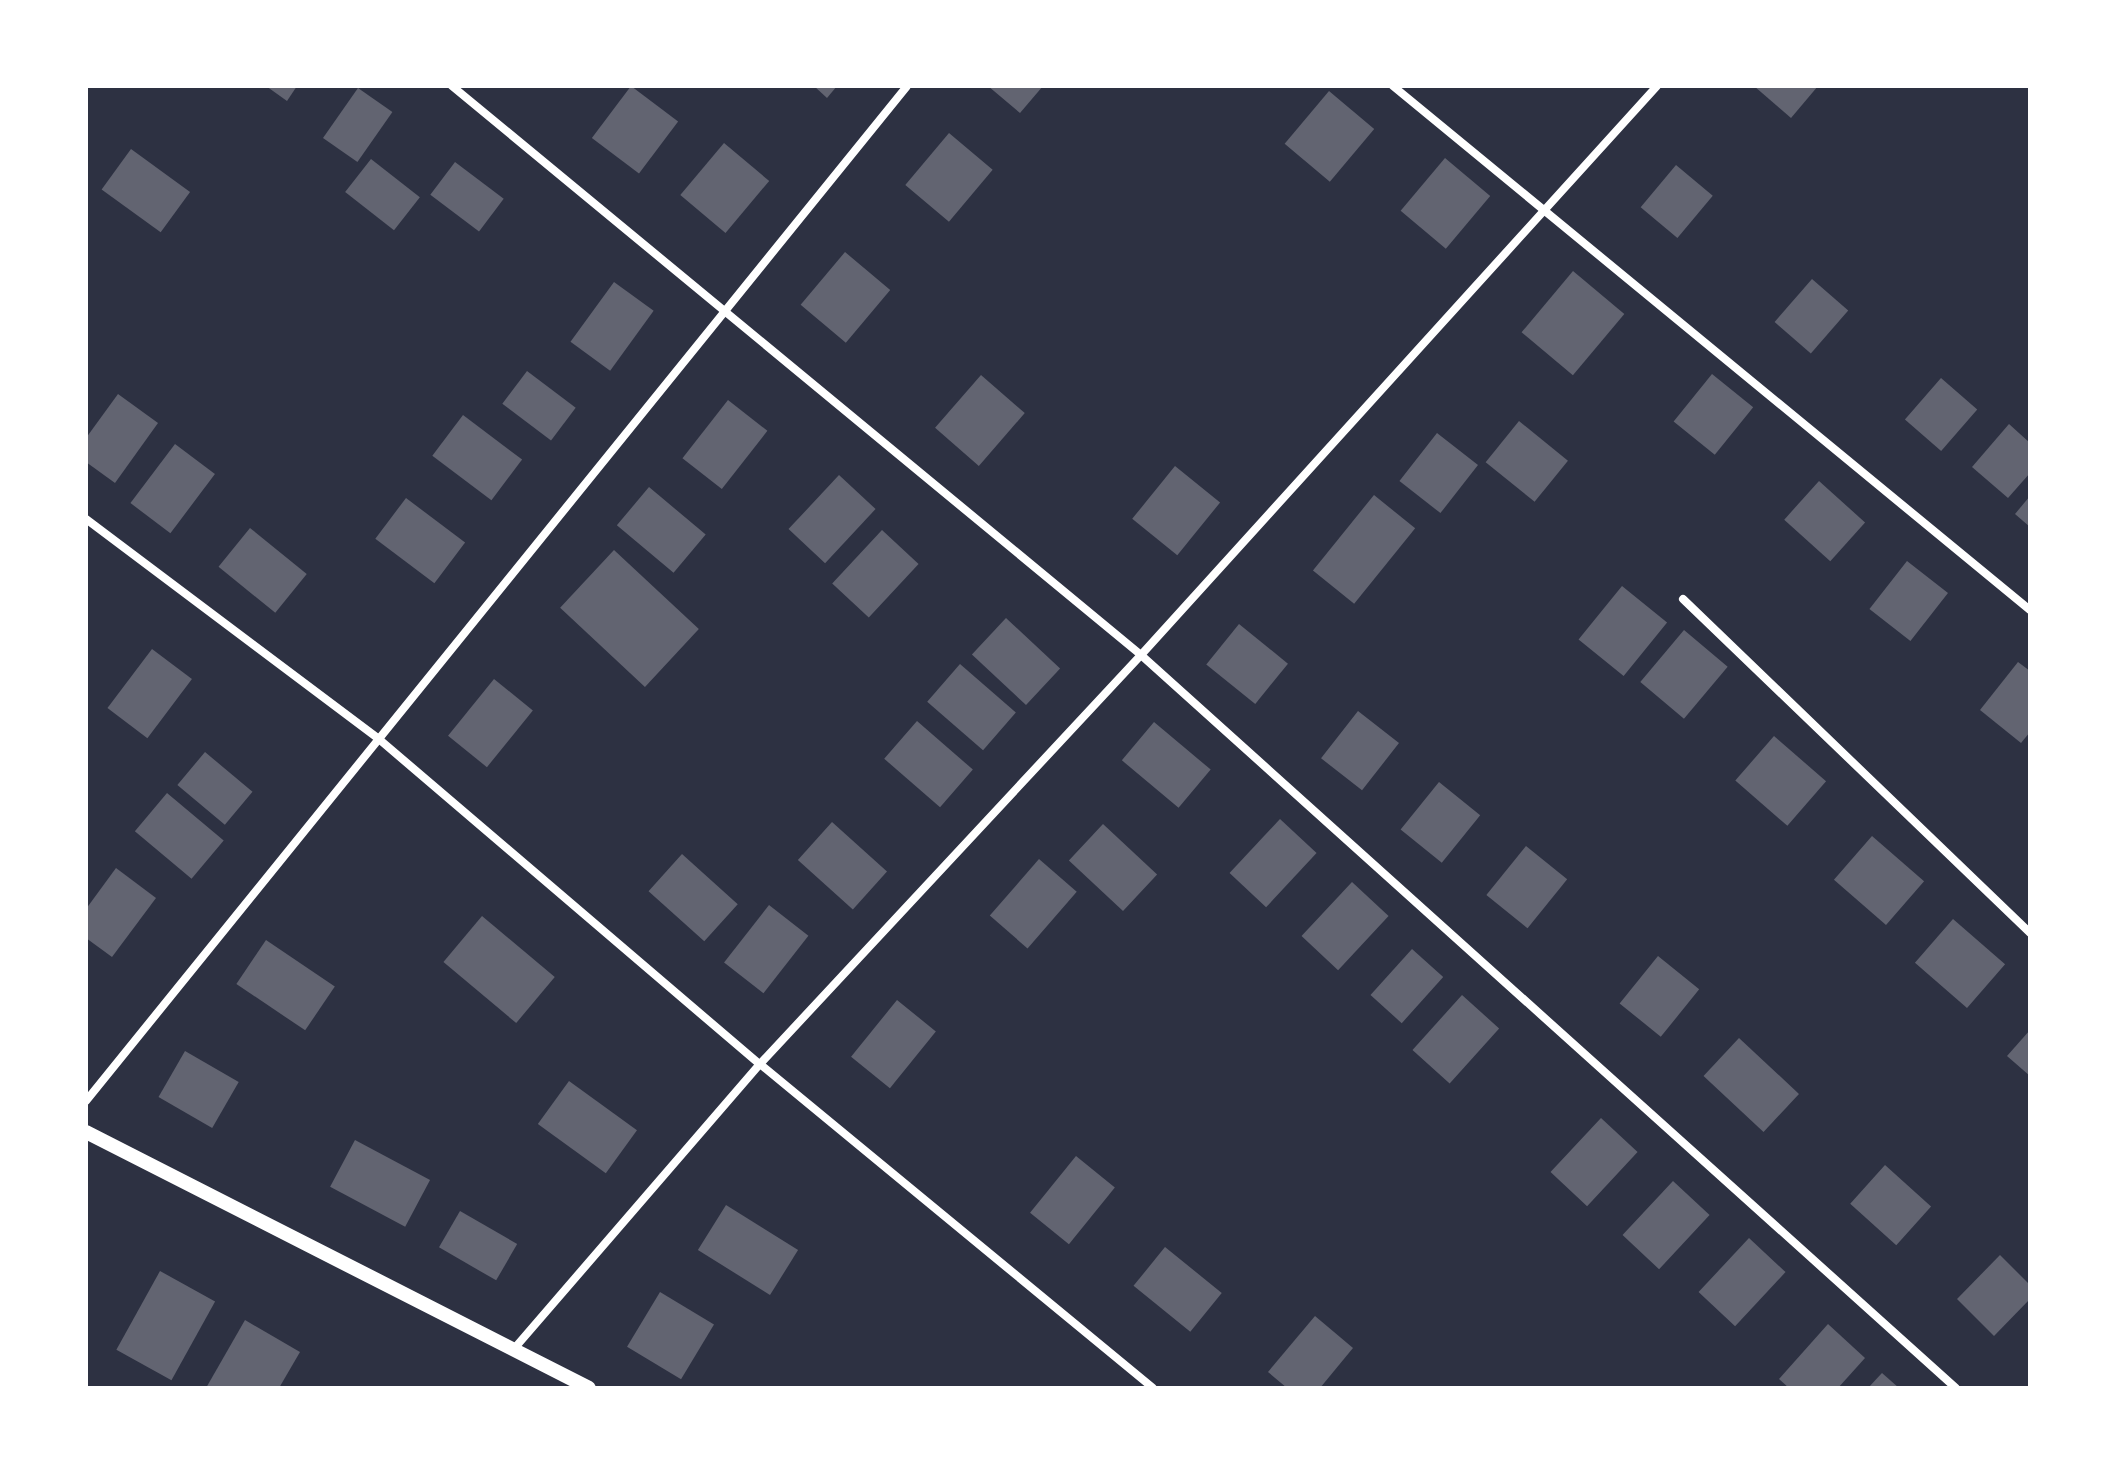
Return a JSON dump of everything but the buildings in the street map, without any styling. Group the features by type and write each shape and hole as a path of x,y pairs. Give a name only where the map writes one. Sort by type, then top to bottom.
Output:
{"street":[{"path":"452,86 1141,655 1956,1388"},
{"path":"86,1101 907,86"},
{"path":"1393,86 2030,610"},
{"path":"513,1350 760,1064 1141,655 1657,86"},
{"path":"86,519 380,740 760,1064 1153,1388"},
{"path":"1683,599 2030,933"},
{"path":"86,1132 589,1388"}]}
